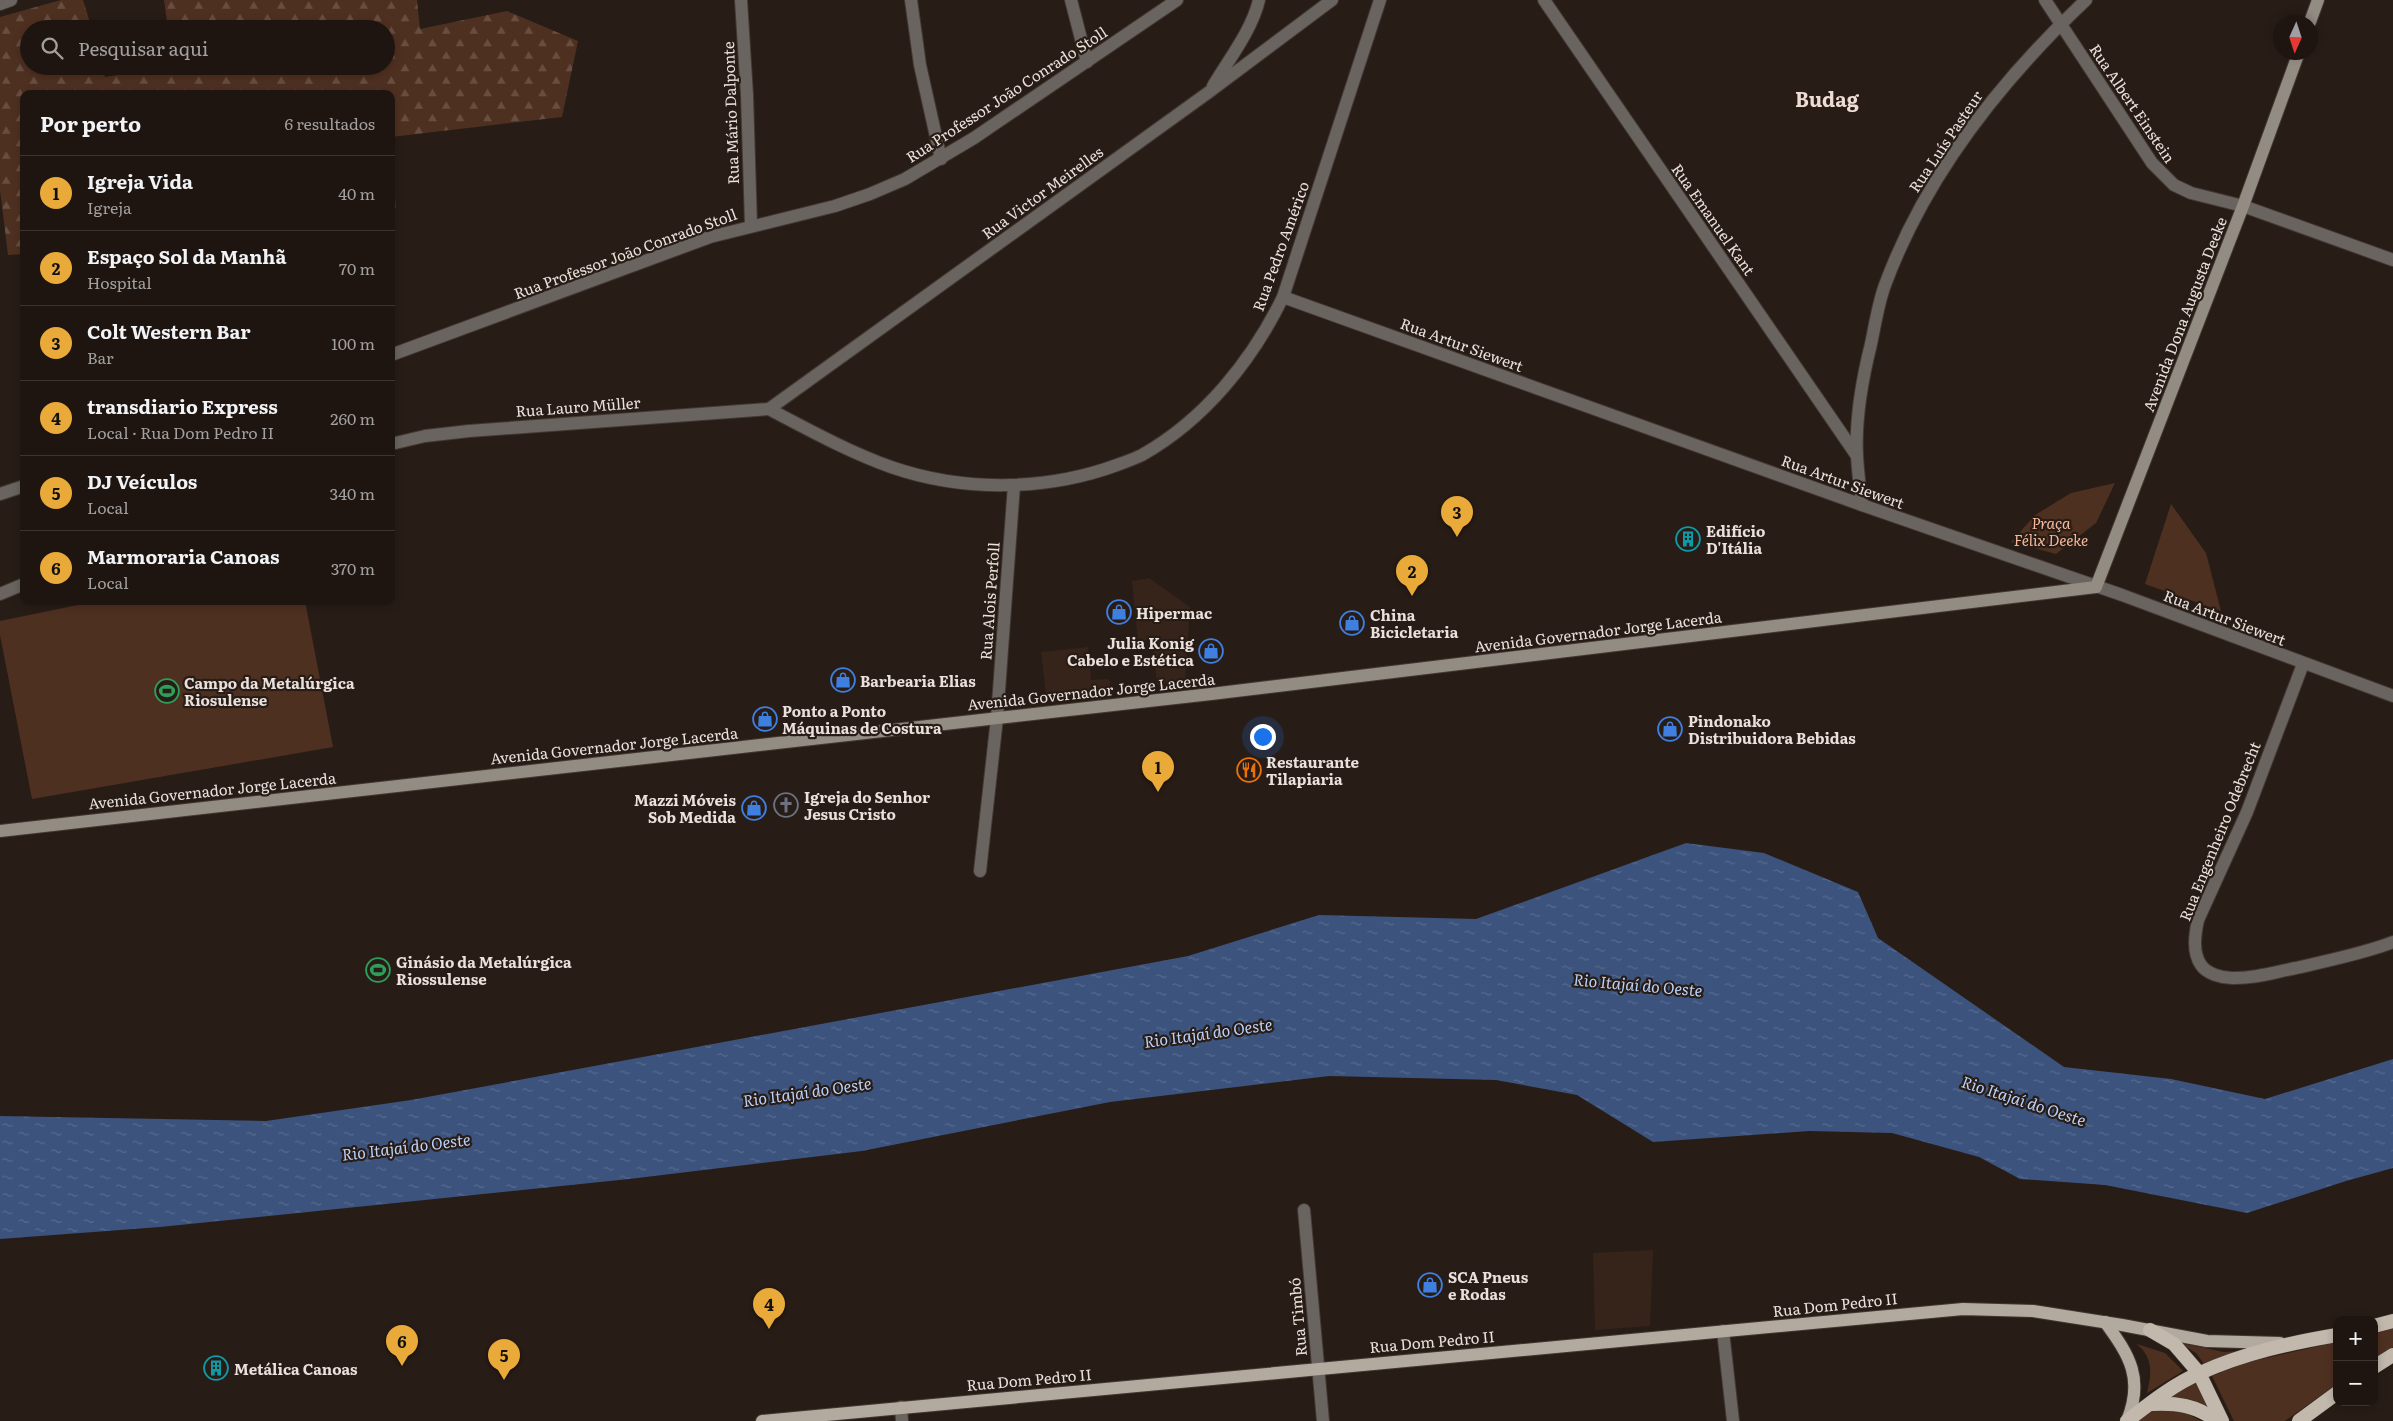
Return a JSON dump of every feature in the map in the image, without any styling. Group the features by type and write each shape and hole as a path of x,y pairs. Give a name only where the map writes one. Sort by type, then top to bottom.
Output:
{"highway":[{"path":"2378,1325 2393,1321"},
{"path":"2150,1330 2174,1344 2199,1373 2222,1421"},
{"path":"2127,1421 2199,1373 2239,1357 2290,1343 2333,1336"},
{"path":"2378,1364 2393,1355"},
{"path":"2299,1421 2333,1396"},
{"path":"2150,1404 2171,1403 2191,1406 2216,1421"}],"main road":[{"path":"2313,15 2318,0"},
{"name":"Avenida Dona Augusta Deeke","path":"2096,587 2243,206 2296,60"},
{"name":"Avenida Governador Jorge Lacerda","path":"0,831 997,718 2096,587"},
{"name":"Rua Dom Pedro II","path":"762,1421 1963,1309 2033,1311 2232,1344 2290,1343"},
{"path":"2105,1322 2129,1358 2134,1373 2134,1392 2127,1421"}],"street":[{"path":"0,4 11,0"},
{"name":"Rua Mário Dalponte","path":"741,0 747,95 751,226"},
{"path":"911,0 920,66 941,159"},
{"path":"1071,0 1087,62"},
{"name":"Rua Professor João Conrado Stoll","path":"395,354 710,237 796,216 870,194 905,179 941,159 1177,0"},
{"path":"1210,92 1242,39 1257,9 1259,0"},
{"name":"Rua Victor Meirelles","path":"769,409 1210,92 1332,0"},
{"name":"Rua Pedro Américo","path":"769,409 846,448 892,467 930,478 975,484 1014,485 1060,481 1100,471 1141,456 1175,433 1202,410 1230,381 1269,325 1283,297 1380,0"},
{"name":"Rua Emanuel Kant","path":"1544,0 1857,456"},
{"name":"Rua Albert Einstein","path":"2045,0 2152,163 2162,176 2174,185 2191,193 2243,206 2393,260"},
{"name":"Rua Luís Pasteur","path":"1862,505 1857,456 1858,414 1865,368 1884,287 1912,222 1935,180 2005,83 2086,0"},
{"name":"Rua Artur Siewert","path":"1283,297 2096,587 2393,696"},
{"name":"Rua Lauro Müller","path":"395,443 425,436 469,431 769,409"},
{"name":"Rua Alois Perfoll","path":"980,871 997,718 1014,485"},
{"path":"0,494 20,487"},
{"path":"0,594 20,586"},
{"name":"Rua Engenheiro Odebrecht","path":"2302,664 2247,812 2198,920 2195,935 2197,958 2201,967 2214,975 2230,978 2253,977 2342,957 2393,942"},
{"name":"Rua Timbó","path":"1304,1210 1323,1421"},
{"path":"1723,1331 1733,1421"},
{"path":"901,1407 902,1421"}],"shaded area":[{"path":"1149,578 1190,607 1185,682 1157,684 1152,640 1138,641 1132,581"},
{"path":"1088,647 1091,680 1109,679 1111,689 1046,695 1041,652"},
{"path":"1653,1250 1650,1326 1595,1330 1593,1253"}],"green space":[{"path":"61,0 83,0 89,20 20,20 20,75 104,75 105,77 117,75 395,75 395,20 167,20 164,0 417,0 420,29 507,11 578,41 562,117 395,137 395,90 20,90 20,254 8,255 0,190 0,17"},
{"name":"Praça Félix Deeke","path":"2115,483 2096,523 2056,554 2011,542 2035,515 2071,493"},
{"path":"2171,504 2206,553 2221,611 2145,584"},
{"name":"Campo da Metalúrgica Riosulense","path":"78,605 306,605 333,747 32,799 0,635 0,621"},
{"path":"2393,1325 2393,1347 2378,1356 2378,1330"},
{"path":"2180,1343 2224,1352 2240,1351 2204,1364 2196,1353"},
{"path":"2333,1343 2333,1387 2285,1421 2234,1421 2212,1376 2244,1363"},
{"path":"2137,1344 2165,1353 2183,1371 2147,1393 2150,1379 2149,1360"},
{"path":"2196,1380 2213,1412 2192,1400 2167,1398"},
{"path":"2153,1410 2186,1413 2201,1421 2138,1421"}],"water":[{"name":"Rio Itajaí do Oeste","path":"1686,843 1764,853 1858,892 1878,938 2064,1067 2171,1079 2265,1099 2393,1059 2393,1168 2247,1213 2105,1185 2020,1179 1979,1157 1892,1133 1809,1131 1653,1142 1577,1095 1496,1080 1329,1076 1110,1102 862,1151 629,1179 160,1227 0,1239 0,1116 266,1121 411,1100 1188,956 1319,915 1476,919"}],"place":[{"name":"Colt Western Bar","path":"1457,537"},
{"name":"Edifício D'Itália","path":"1688,539"},
{"name":"Espaço Sol da Manhã","path":"1412,596"},
{"name":"Hipermac","path":"1119,612"},
{"name":"China Bicicletaria","path":"1352,623"},
{"name":"Julia Konig Cabelo e Estética","path":"1211,651"},
{"name":"Barbearia Elias","path":"843,680"},
{"name":"Campo da Metalúrgica Riosulense","path":"167,691"},
{"name":"Ponto a Ponto Máquinas de Costura","path":"765,719"},
{"name":"Pindonako Distribuidora Bebidas","path":"1670,729"},
{"name":"Restaurante Tilapiaria","path":"1249,770"},
{"name":"Igreja Vida","path":"1158,792"},
{"name":"Igreja do Senhor Jesus Cristo","path":"786,805"},
{"name":"Mazzi Móveis Sob Medida","path":"754,808"},
{"name":"Ginásio da Metalúrgica Riossulense","path":"378,970"},
{"name":"SCA Pneus e Rodas","path":"1430,1285"},
{"name":"transdiario Express","path":"769,1329"},
{"name":"Marmoraria Canoas","path":"402,1366"},
{"name":"Metálica Canoas","path":"216,1368"},
{"name":"DJ Veículos","path":"504,1380"}],"district":[{"name":"Budag","path":"1827,98"}]}
